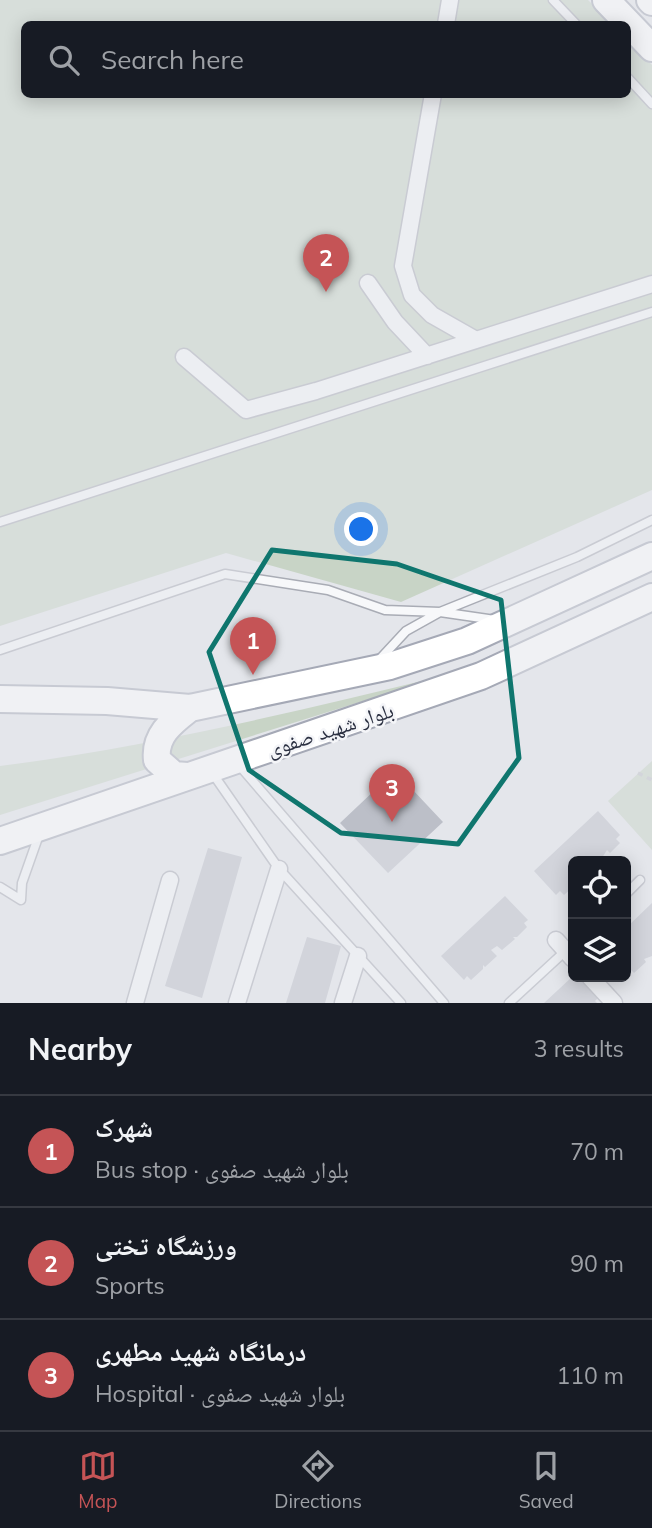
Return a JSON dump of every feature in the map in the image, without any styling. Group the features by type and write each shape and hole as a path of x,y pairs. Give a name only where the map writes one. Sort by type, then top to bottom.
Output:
{"main road":[{"path":"606,0 626,21"},
{"path":"631,26 652,48"},
{"name":"بلوار شهید صفوی","path":"190,708 370,670 467,641 652,556"},
{"name":"بلوار شهید صفوی","path":"0,841 481,676 652,597"},
{"path":"0,699 107,701 190,708"},
{"path":"190,708 161,735 156,750 157,761 174,775 198,773"}],"street":[{"path":"446,21 450,0"},
{"path":"432,98 403,266 412,296 432,315 476,340"},
{"path":"368,283 395,323 427,356"},
{"path":"184,357 246,410 652,284"},
{"path":"237,1003 279,869"},
{"path":"135,1003 170,880"},
{"path":"343,1003 358,956"},
{"path":"595,982 614,1003"}],"lane":[{"path":"553,0 573,21"},
{"path":"631,81 652,103"},
{"path":"0,522 652,312"},
{"path":"370,670 407,631 440,612 577,556 652,520"},
{"path":"289,582 291,571"},
{"path":"0,650 81,625 225,573 328,590 385,610 440,612 508,622"},
{"path":"234,760 444,1003"},
{"path":"198,773 279,869 401,1003"},
{"path":"0,887 21,900 23,883 42,827"},
{"path":"631,889 640,880"},
{"path":"509,1003 567,948"}],"path":[{"path":"638,773 652,780"}],"highlighted area":[{"path":"272,550 397,564 501,600 519,758 458,844 341,833 249,770 209,652"}],"green space":[{"path":"0,0 588,0 609,21 21,21 21,98 631,98 631,43 652,65 652,490 401,602 226,553 0,626"},
{"path":"446,675 0,815 0,766 168,738 280,715"},
{"path":"652,761 652,850 608,801"}],"building":[{"path":"395,771 443,822 388,873 340,823"},
{"path":"598,811 620,835 616,839 620,843 610,853 607,850 603,856 568,856 568,891 564,895 560,891 556,895 534,871"},
{"path":"208,848 242,857 202,998 165,986"},
{"path":"505,896 528,920 524,923 527,927 517,937 513,937 515,939 502,950 497,946 491,950 497,956 485,967 483,965 483,969 471,980 467,976 464,980 441,956"},
{"path":"652,903 652,956 644,959 646,962 634,973 631,970 631,923"},
{"path":"307,937 341,946 325,1003 286,1003"},
{"path":"568,981 585,982 599,997 595,1001 597,1003 544,1003"}],"place":[{"name":"ورزشگاه تختی","path":"326,292"},
{"name":"شهرک","path":"253,675"},
{"name":"درمانگاه شهید مطهری","path":"392,822"}]}
